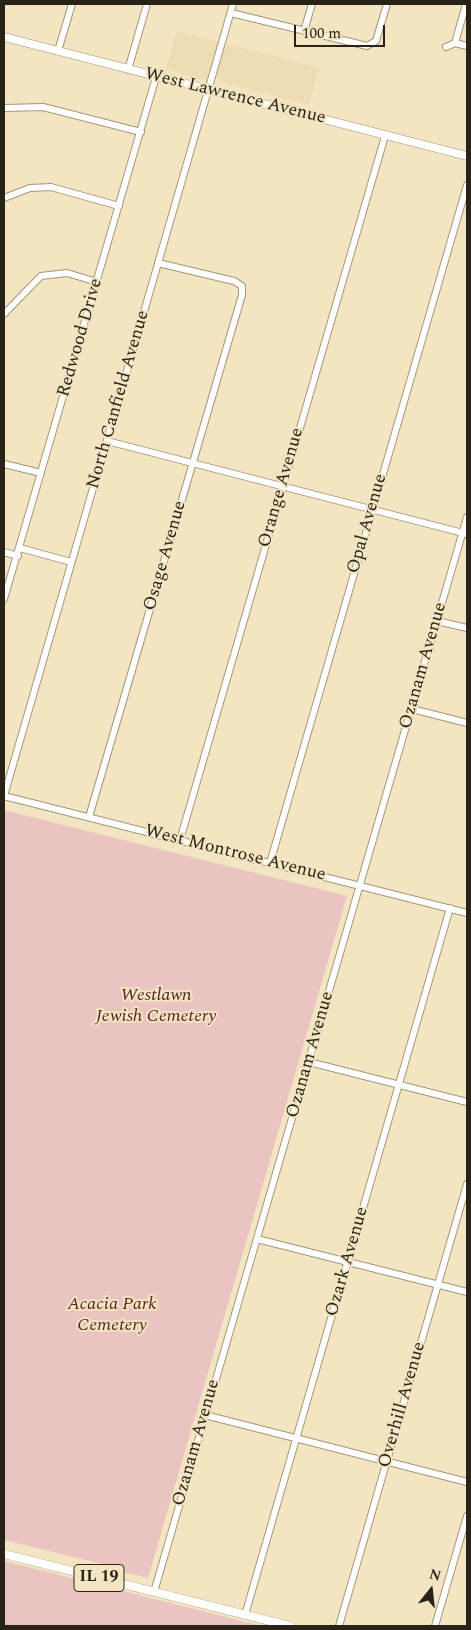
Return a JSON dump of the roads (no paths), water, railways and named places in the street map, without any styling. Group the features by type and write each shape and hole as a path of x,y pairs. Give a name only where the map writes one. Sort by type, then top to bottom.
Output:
{"main road":[{"name":"West Lawrence Avenue","path":"4,37 467,156"},
{"name":"IL 19","path":"4,1554 290,1626"}],"street":[{"path":"58,51 72,4"},
{"path":"128,70 147,4"},
{"name":"North Canfield Avenue","path":"4,796 233,4"},
{"path":"304,31 312,4"},
{"path":"230,13 360,45 372,44 378,36 388,4"},
{"path":"455,43 466,4"},
{"path":"446,47 455,43 467,46"},
{"name":"Redwood Drive","path":"4,599 156,77"},
{"path":"4,108 43,107 141,132"},
{"name":"Orange Avenue","path":"180,840 385,136"},
{"name":"Opal Avenue","path":"270,863 467,185"},
{"path":"4,198 23,190 44,187 118,206"},
{"name":"Osage Avenue","path":"89,817 242,294 242,286 234,282 158,262"},
{"path":"4,314 41,276 67,273 97,282"},
{"path":"107,441 465,533"},
{"path":"4,464 40,473"},
{"name":"Ozanam Avenue","path":"154,1592 437,621 465,533 467,517"},
{"path":"20,548 71,562"},
{"path":"4,552 18,556"},
{"path":"437,621 467,628"},
{"path":"412,709 467,723"},
{"name":"West Montrose Avenue","path":"4,796 467,912"},
{"name":"Ozark Avenue","path":"245,1615 450,908"},
{"path":"309,1062 467,1102"},
{"name":"Overhill Avenue","path":"339,1626 467,1184"},
{"path":"257,1239 467,1292"},
{"path":"205,1415 467,1482"},
{"path":"435,1626 467,1516"}],"park label":[{"name":"Westlawn Jewish Cemetery","path":"156,1006"},
{"name":"Acacia Park Cemetery","path":"112,1315"}]}
